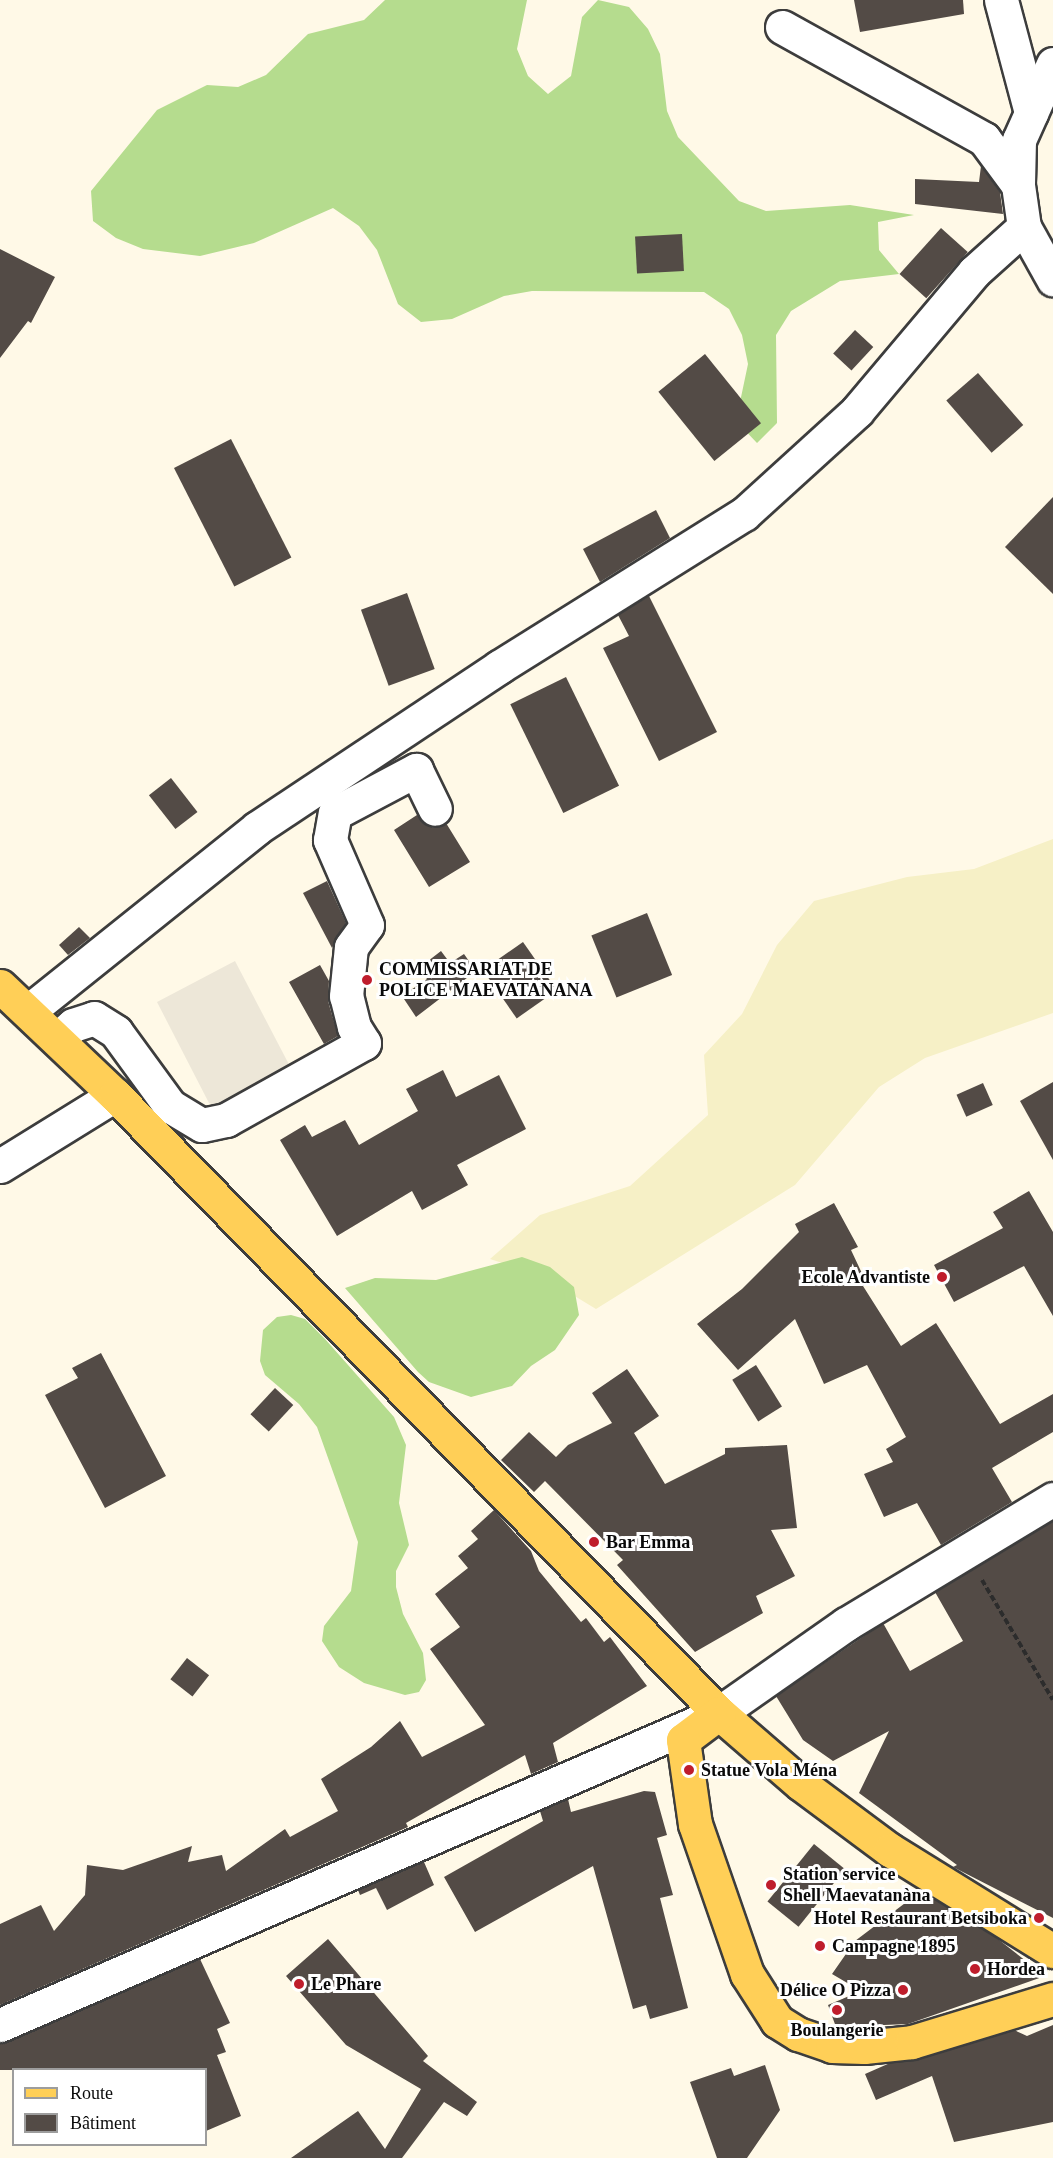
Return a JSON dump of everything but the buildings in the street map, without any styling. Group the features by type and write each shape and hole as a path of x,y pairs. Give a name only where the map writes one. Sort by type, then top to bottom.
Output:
{"main road":[{"path":"0,986 30,1010 116,1095 719,1713 801,1784 890,1850 1053,1951"},
{"path":"719,1713 683,1740 695,1824 747,1974 777,2021 798,2034 832,2046 864,2047 912,2042 1053,1999"}],"street":[{"path":"1001,0 1031,113"},
{"path":"782,27 984,139 1018,185"},
{"path":"1053,64 1019,140 1018,185 1024,227 1053,279"},
{"path":"30,1010 257,828 490,673 744,514 857,411 974,272 1024,227"},
{"path":"57,1039 73,1025 94,1018 116,1032 170,1106 202,1125 225,1120 364,1042 354,1027 346,996 351,947 367,925 330,840 335,813 416,770 435,809"},
{"path":"0,1166 116,1095"},
{"path":"0,2025 719,1713 846,1624 1053,1499"}],"path":[{"path":"991,1574 981,1580 1053,1700"}],"shaded area":[{"path":"1053,839 1053,1013 925,1058 879,1087 795,1185 596,1309 540,1275 490,1259 540,1215 630,1186 708,1115 704,1055 742,1014 777,945 814,901 907,877 974,869"},
{"path":"235,961 295,1076 230,1110 209,1103 157,1002"}],"green space":[{"path":"385,0 527,0 517,49 528,76 548,94 571,76 582,17 598,0 629,7 648,29 660,54 667,111 678,137 739,201 766,211 850,205 914,215 878,222 879,250 899,274 840,281 791,311 776,335 777,423 757,443 736,421 748,364 742,335 729,309 704,292 532,291 504,296 452,319 421,322 398,304 377,250 359,226 333,208 254,243 200,256 143,249 116,238 93,221 91,191 157,110 207,85 238,87 266,75 308,34 364,20"},
{"path":"522,1257 550,1267 574,1287 579,1315 555,1350 531,1366 512,1386 471,1397 429,1382 345,1288 375,1278 436,1280"},
{"path":"291,1315 305,1319 394,1417 406,1445 399,1503 409,1545 396,1571 396,1587 403,1614 423,1653 426,1680 419,1692 405,1695 364,1683 339,1667 322,1641 324,1626 351,1591 358,1542 317,1427 299,1404 265,1375 260,1361 263,1330 277,1317"}],"place":[{"name":"COMMISSARIAT DE POLICE MAEVATANANA","path":"367,980"},
{"name":"Ecole Advantiste","path":"942,1277"},
{"name":"Bar Emma","path":"594,1542"},
{"name":"Statue Vola Ména","path":"689,1770"},
{"name":"Station service Shell Maevatanàna","path":"771,1885"},
{"name":"Hotel Restaurant Betsiboka","path":"1039,1918"},
{"name":"Campagne 1895","path":"820,1946"},
{"name":"Hordea","path":"975,1969"},
{"name":"Le Phare","path":"299,1984"},
{"name":"Délice O Pizza","path":"903,1990"},
{"name":"Boulangerie","path":"837,2010"}]}
